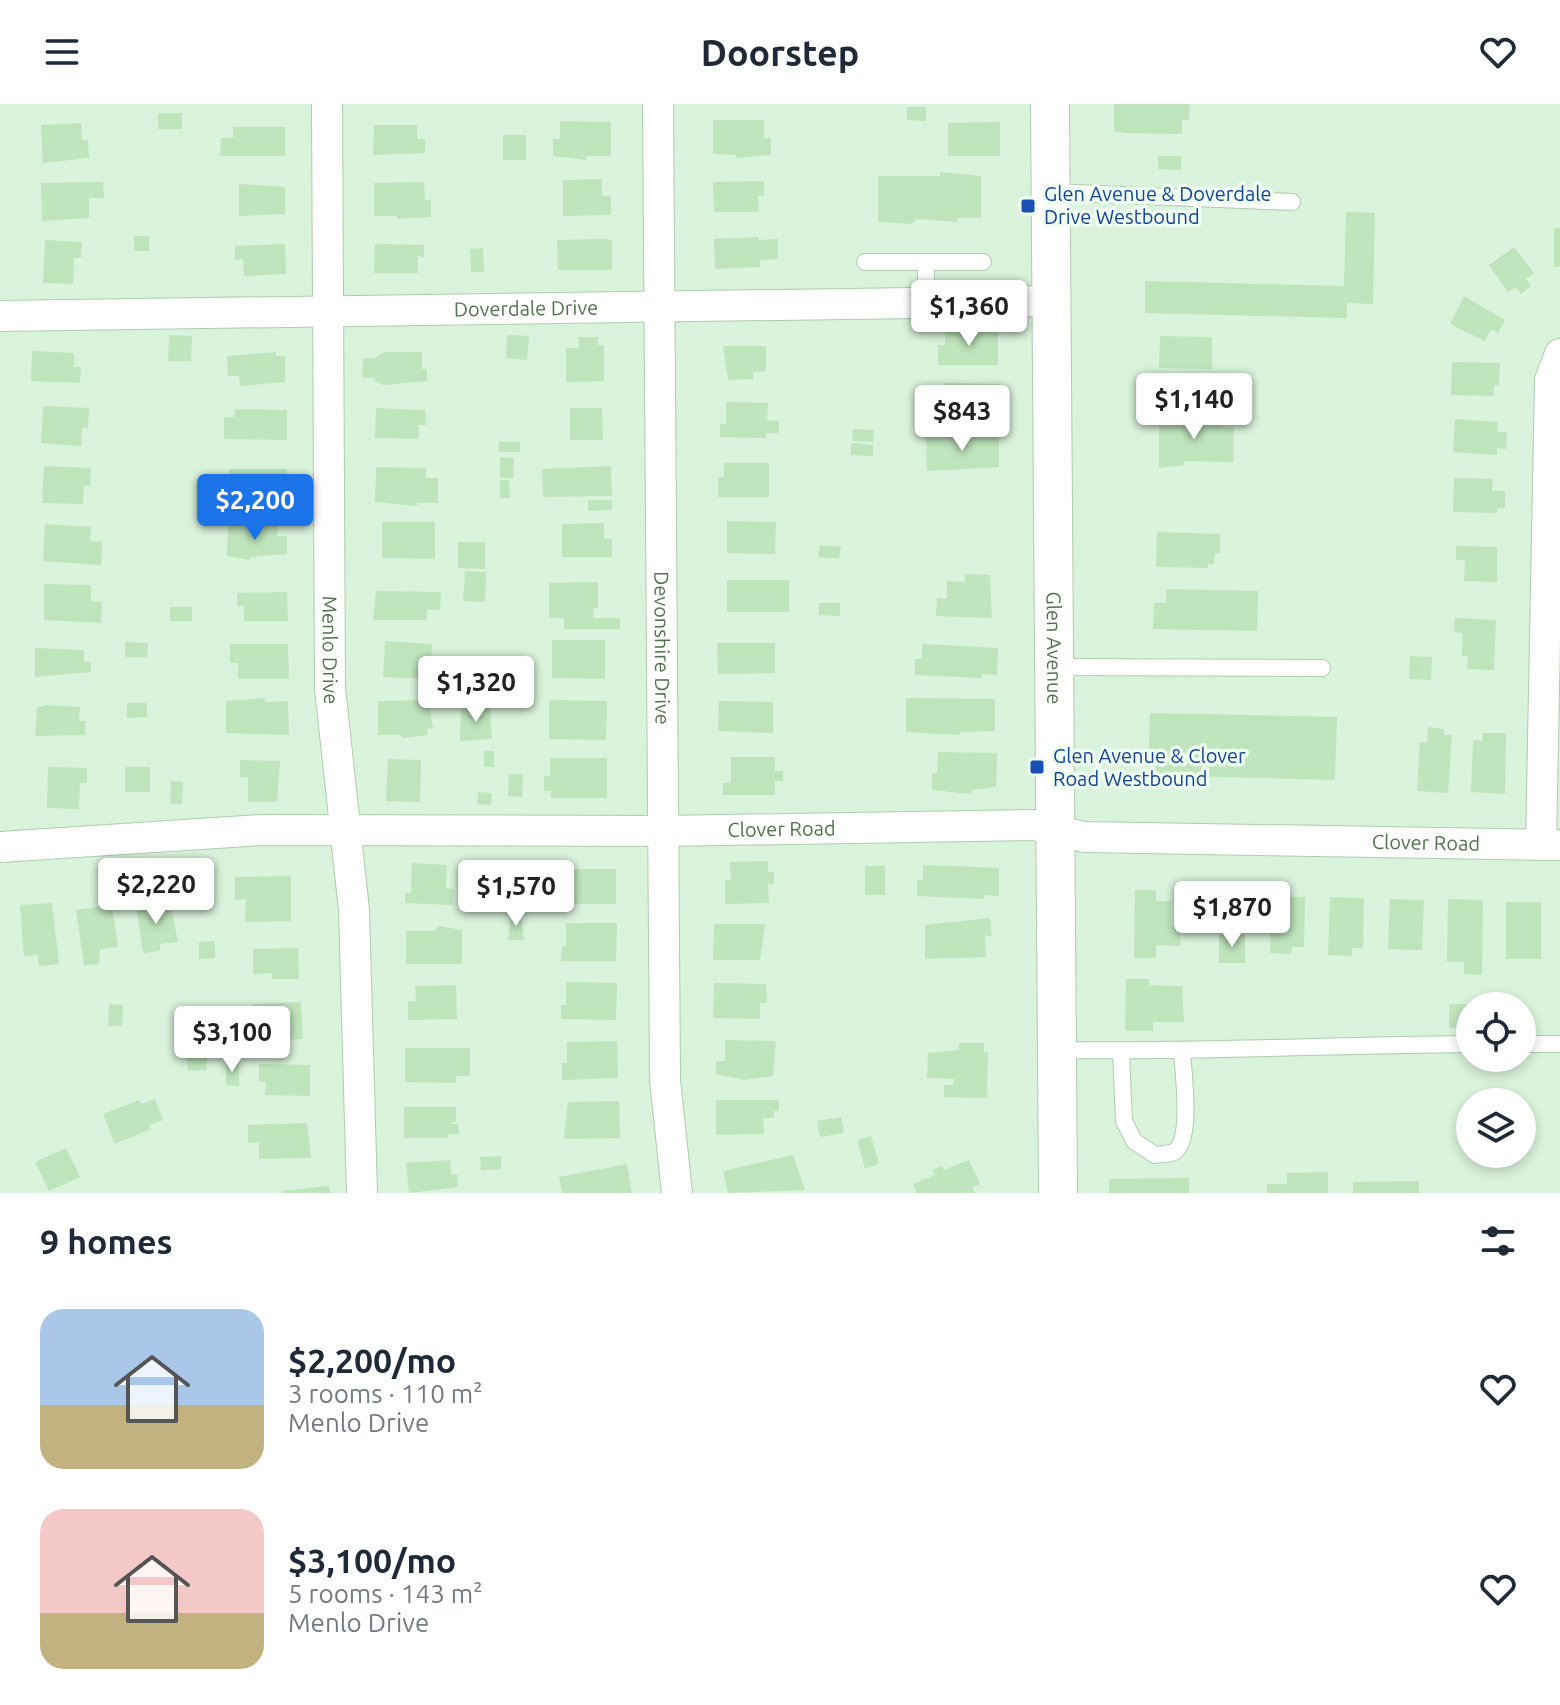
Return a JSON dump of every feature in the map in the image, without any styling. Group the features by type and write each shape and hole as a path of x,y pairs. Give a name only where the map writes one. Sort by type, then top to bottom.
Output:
{"street":[{"name":"Menlo Drive","path":"327,104 330,688 355,925 362,1193"},
{"name":"Devonshire Drive","path":"658,104 665,1080 677,1193"},
{"name":"Glen Avenue","path":"1050,104 1058,1193"},
{"name":"Doverdale Drive","path":"0,316 1052,301"},
{"path":"1550,845 1550,380 1560,354"},
{"name":"Clover Road","path":"0,847 199,833 343,829 663,831 1035,825 1084,837 1550,845"}],"lane":[{"path":"1051,192 1292,202"},
{"path":"865,262 983,262"},
{"path":"926,262 926,302"},
{"path":"1054,667 1322,668"},
{"path":"1057,1050 1182,1051 1243,1046 1456,1044"},
{"path":"1536,1044 1560,1044"},
{"path":"1121,1051 1124,1121 1134,1141 1155,1155 1174,1152 1182,1143 1186,1123 1182,1051"}],"shaded area":[{"path":"0,104 1560,104 1560,1193 0,1193"}],"building":[{"path":"1114,104 1190,104 1189,120 1182,120 1182,134 1114,131"},
{"path":"907,107 926,107 926,121 907,120"},
{"path":"158,113 182,113 182,129 158,129"},
{"path":"713,120 764,120 764,138 771,138 771,155 736,158 736,155 713,154"},
{"path":"560,121 611,122 611,156 586,156 586,160 553,156 553,139 560,139"},
{"path":"1000,122 1000,156 948,156 948,123"},
{"path":"81,123 82,141 88,140 89,158 43,163 41,125"},
{"path":"374,125 417,125 417,139 425,139 425,153 373,155"},
{"path":"233,127 285,127 285,156 220,156 221,138 233,138"},
{"path":"503,135 526,135 526,160 503,160"},
{"path":"1158,156 1181,156 1181,170 1158,169"},
{"path":"940,172 981,176 981,218 957,218 957,222 916,219 912,224 878,222 878,176 940,176"},
{"path":"602,179 602,196 611,196 611,215 563,216 563,180"},
{"path":"764,181 764,196 758,196 759,212 714,212 713,182"},
{"path":"103,182 104,198 89,198 89,218 42,221 41,183"},
{"path":"424,182 425,200 431,200 431,217 397,219 397,216 374,216 374,183"},
{"path":"239,184 285,187 285,214 239,216"},
{"path":"1346,212 1375,213 1373,304 1347,303 1347,318 1145,313 1145,281 1344,286"},
{"path":"1554,228 1560,228 1560,267 1554,267"},
{"path":"134,236 149,236 149,251 134,251"},
{"path":"759,237 759,240 778,239 778,259 760,260 760,267 715,269 714,239"},
{"path":"45,240 82,242 81,258 74,258 73,284 43,283"},
{"path":"557,240 612,240 612,270 558,270"},
{"path":"285,244 286,274 244,276 243,259 235,260 235,246"},
{"path":"375,244 424,245 424,257 418,256 418,273 374,273"},
{"path":"1514,247 1534,273 1526,279 1531,286 1521,294 1516,287 1508,292 1489,265"},
{"path":"483,248 484,272 471,272 470,249"},
{"path":"1464,296 1505,320 1498,333 1491,329 1485,341 1450,324"},
{"path":"945,330 998,330 998,365 938,365 938,345 945,345"},
{"path":"169,335 192,336 191,361 168,361"},
{"path":"507,335 529,336 527,360 506,358"},
{"path":"1160,336 1212,337 1212,369 1159,368"},
{"path":"578,337 598,337 598,345 604,345 604,381 566,382 566,348 579,348"},
{"path":"723,346 766,346 766,371 753,372 753,379 728,380"},
{"path":"32,351 74,353 74,367 81,367 80,383 31,381"},
{"path":"276,352 276,356 285,356 285,382 240,386 239,376 228,376 227,356"},
{"path":"384,352 422,352 422,369 427,369 427,381 384,385 375,382 375,378 362,377 363,358 375,358"},
{"path":"1452,362 1500,363 1499,385 1494,385 1494,396 1451,395"},
{"path":"944,383 998,384 998,417 938,417 939,399 944,399"},
{"path":"726,402 768,403 767,420 779,421 779,433 766,433 766,438 720,437 720,424 726,424"},
{"path":"43,406 89,408 88,428 82,427 81,446 41,443"},
{"path":"376,408 425,410 426,425 419,425 418,439 375,438"},
{"path":"570,408 602,408 603,440 570,440"},
{"path":"235,409 287,410 287,440 224,439 224,417 234,417"},
{"path":"1159,418 1222,419 1222,427 1234,427 1233,462 1184,461 1184,465 1159,468"},
{"path":"1455,419 1498,422 1497,432 1507,432 1506,449 1497,448 1497,455 1453,452"},
{"path":"853,429 874,430 873,442 852,441"},
{"path":"999,436 999,467 927,471 926,437"},
{"path":"499,442 520,442 520,452 499,452"},
{"path":"851,443 873,445 873,456 851,455"},
{"path":"500,457 514,458 513,478 500,478"},
{"path":"724,463 769,463 769,497 718,497 718,477 724,477"},
{"path":"44,466 91,468 90,486 84,486 83,504 42,503"},
{"path":"611,466 612,496 543,497 542,469"},
{"path":"376,467 426,468 426,478 438,478 438,503 417,503 417,506 375,502"},
{"path":"229,469 287,469 287,504 236,503 236,486 229,486"},
{"path":"1454,478 1493,479 1492,491 1505,491 1505,508 1497,508 1497,513 1453,512"},
{"path":"500,480 509,480 510,498 500,498"},
{"path":"588,500 612,500 612,510 588,511"},
{"path":"727,521 776,522 775,554 727,553"},
{"path":"382,522 435,522 435,559 382,558"},
{"path":"604,523 604,539 612,539 612,557 562,557 562,524"},
{"path":"45,524 91,527 90,541 102,542 101,565 43,561"},
{"path":"228,525 278,526 277,536 287,536 287,554 250,557 250,560 227,556"},
{"path":"1157,532 1220,534 1220,553 1215,553 1214,564 1208,564 1208,568 1156,567"},
{"path":"458,542 485,542 485,569 458,568"},
{"path":"820,545 841,547 839,559 818,557"},
{"path":"1456,546 1497,547 1497,582 1464,581 1465,560 1456,560"},
{"path":"465,571 486,572 485,602 463,601"},
{"path":"965,574 990,575 992,618 936,616 937,598 947,599 947,581 965,582"},
{"path":"727,580 789,580 789,612 727,612"},
{"path":"598,582 598,608 594,608 593,618 620,618 620,629 564,629 564,618 549,618 549,583"},
{"path":"44,584 91,585 91,601 102,602 101,623 44,620"},
{"path":"1166,589 1258,591 1257,631 1153,629 1154,603 1166,603"},
{"path":"376,591 441,592 440,610 427,610 427,620 373,620"},
{"path":"287,592 288,621 244,621 244,606 237,606 237,593"},
{"path":"819,603 840,603 840,616 819,615"},
{"path":"170,607 192,607 192,621 170,621"},
{"path":"1455,618 1496,620 1494,670 1467,669 1468,656 1462,656 1463,633 1454,632"},
{"path":"552,640 605,640 605,679 552,678"},
{"path":"385,641 432,644 431,663 425,662 423,679 383,677"},
{"path":"125,642 148,643 147,657 125,657"},
{"path":"717,643 775,643 775,673 718,674"},
{"path":"230,644 288,644 289,679 238,679 238,663 230,663"},
{"path":"922,644 998,648 997,675 982,674 982,678 915,675 915,659 922,659"},
{"path":"35,648 84,650 84,662 91,662 91,672 35,677"},
{"path":"1410,656 1432,657 1431,680 1409,679"},
{"path":"265,698 265,702 288,701 289,735 226,733 226,701"},
{"path":"906,698 995,699 995,731 960,732 960,735 906,732"},
{"path":"428,700 433,728 427,729 428,735 402,738 401,735 378,735 378,701"},
{"path":"549,700 607,701 606,740 549,739"},
{"path":"719,701 773,702 773,733 718,731"},
{"path":"127,703 147,703 147,717 127,718"},
{"path":"45,705 80,707 79,721 86,721 85,735 35,736 37,708"},
{"path":"490,706 492,739 460,741 461,707"},
{"path":"1150,713 1337,717 1335,780 1148,775"},
{"path":"1428,727 1444,729 1444,735 1452,735 1448,793 1417,791 1420,742 1427,743"},
{"path":"1483,733 1506,733 1505,794 1471,792 1473,740 1482,741"},
{"path":"484,751 494,751 494,767 484,767"},
{"path":"938,752 997,753 996,787 971,790 971,794 932,790 932,773 937,773"},
{"path":"731,757 775,757 775,771 783,771 783,781 775,781 775,795 723,795 723,783 731,783"},
{"path":"550,758 607,758 607,798 551,798 551,791 544,791 544,776 550,776"},
{"path":"388,759 421,760 420,802 386,801"},
{"path":"240,760 280,761 277,802 248,802 248,777 240,777"},
{"path":"48,767 87,768 87,783 80,783 79,809 47,808"},
{"path":"125,767 150,767 150,792 125,792"},
{"path":"509,774 523,774 522,797 508,796"},
{"path":"171,781 183,782 182,804 170,804"},
{"path":"478,792 492,793 491,805 477,804"},
{"path":"768,861 768,872 774,872 774,884 768,884 769,903 725,904 725,880 731,880 730,862"},
{"path":"412,863 447,865 446,888 454,889 453,905 405,903 405,893 411,893"},
{"path":"923,865 999,868 999,896 984,895 984,899 917,896 917,880 923,880"},
{"path":"865,866 885,866 885,895 865,895"},
{"path":"564,869 616,869 616,904 554,904 554,882 564,881"},
{"path":"486,871 500,871 500,893 486,893"},
{"path":"291,876 291,921 245,922 246,899 235,900 235,877"},
{"path":"1135,890 1156,890 1156,901 1171,901 1171,926 1181,926 1180,946 1156,945 1156,958 1134,958"},
{"path":"1271,896 1305,897 1304,947 1292,947 1291,954 1270,953"},
{"path":"1330,897 1364,898 1363,948 1352,948 1352,956 1328,955"},
{"path":"1390,899 1424,900 1422,950 1388,949"},
{"path":"1448,899 1483,900 1482,975 1464,974 1464,962 1447,962"},
{"path":"170,902 178,942 160,944 160,951 143,953 136,906"},
{"path":"1506,902 1541,902 1541,959 1506,959"},
{"path":"52,903 59,964 39,966 38,955 24,956 20,905"},
{"path":"112,905 118,947 100,949 99,964 84,965 76,910"},
{"path":"511,915 521,915 524,940 508,940"},
{"path":"990,918 992,936 985,936 986,957 925,959 925,925"},
{"path":"566,923 617,923 616,961 561,961 562,946 566,946"},
{"path":"714,924 765,924 760,960 713,960"},
{"path":"439,926 462,930 462,964 406,964 406,931 434,931"},
{"path":"1245,934 1245,963 1219,963 1219,935"},
{"path":"215,941 215,958 199,959 199,942"},
{"path":"298,948 299,979 272,979 272,973 253,974 253,949"},
{"path":"1126,979 1149,979 1149,985 1182,986 1184,1022 1153,1022 1153,1031 1125,1031"},
{"path":"566,982 617,983 616,1020 561,1019 561,1005 566,1005"},
{"path":"714,983 766,984 767,1003 760,1003 760,1019 713,1018"},
{"path":"456,985 457,1019 408,1020 408,1001 416,1001 415,986"},
{"path":"301,1002 303,1039 252,1041 251,1023 245,1023 245,1008 253,1007 253,1004"},
{"path":"109,1004 123,1005 122,1026 108,1026"},
{"path":"1449,1004 1456,1004 1456,1028 1449,1028"},
{"path":"725,1040 776,1041 773,1076 745,1080 716,1074 716,1061 725,1061"},
{"path":"617,1041 618,1078 562,1080 562,1063 567,1063 567,1042"},
{"path":"959,1043 984,1043 984,1052 988,1052 987,1098 944,1097 944,1085 953,1085 954,1079 927,1078 928,1053 959,1050"},
{"path":"206,1047 207,1070 188,1071 186,1048"},
{"path":"405,1048 470,1048 470,1076 456,1076 456,1083 405,1082"},
{"path":"226,1062 239,1063 239,1086 226,1085"},
{"path":"259,1064 310,1065 310,1096 265,1095 266,1082 259,1081"},
{"path":"155,1099 163,1120 149,1125 151,1129 115,1144 103,1114 139,1100 141,1104"},
{"path":"716,1100 779,1100 779,1111 774,1111 774,1118 763,1118 764,1134 716,1135"},
{"path":"619,1101 620,1138 564,1139 568,1102"},
{"path":"404,1107 456,1107 456,1122 448,1124 458,1124 459,1134 448,1134 448,1138 404,1138"},
{"path":"841,1117 844,1133 820,1137 817,1121"},
{"path":"307,1123 311,1158 259,1159 259,1142 248,1143 248,1125"},
{"path":"871,1136 879,1164 865,1169 857,1140"},
{"path":"66,1148 80,1177 49,1191 35,1162"},
{"path":"793,1155 805,1190 728,1193 723,1171"},
{"path":"501,1156 501,1169 481,1170 480,1157"},
{"path":"450,1160 451,1175 457,1174 458,1187 409,1193 406,1163"},
{"path":"969,1160 980,1184 972,1187 975,1193 917,1193 913,1184 935,1175 933,1170 942,1166 944,1170"},
{"path":"627,1164 632,1193 562,1193 559,1177"},
{"path":"1328,1172 1328,1193 1267,1193 1267,1184 1287,1184 1287,1173"},
{"path":"1189,1178 1189,1193 1109,1193 1109,1179"},
{"path":"1419,1181 1419,1193 1353,1193 1353,1182"},
{"path":"329,1186 330,1193 282,1193 282,1191"}],"place":[{"name":"Glen Avenue & Doverdale Drive Westbound","path":"1028,206"},
{"name":"Glen Avenue & Clover Road Westbound","path":"1037,767"}]}
